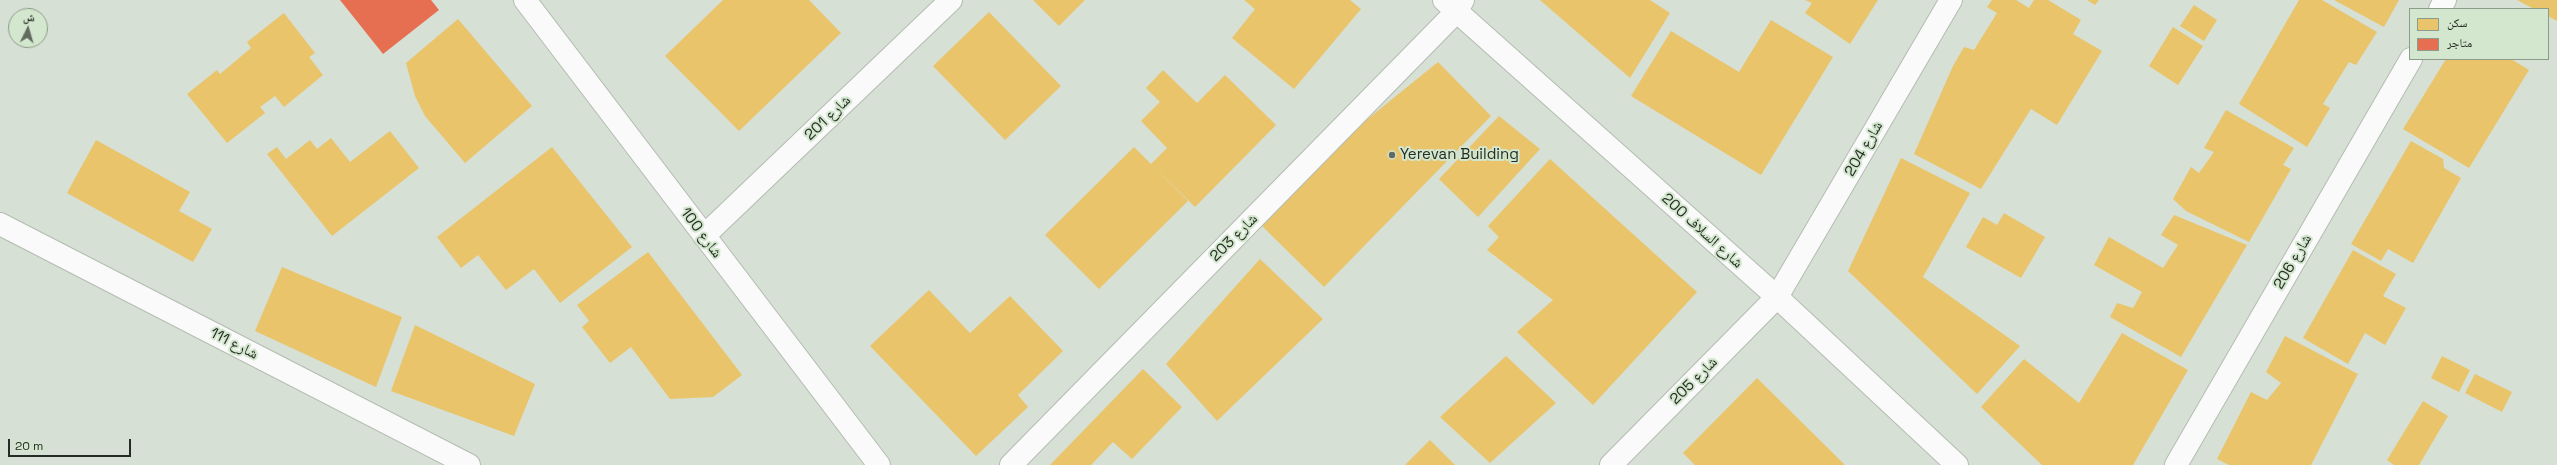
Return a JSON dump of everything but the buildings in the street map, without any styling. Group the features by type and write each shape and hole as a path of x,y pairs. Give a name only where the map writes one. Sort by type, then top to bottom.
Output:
{"street":[{"name":"شارع 100","path":"525,0 879,465"},
{"name":"شارع 201","path":"704,236 951,0"},
{"name":"شارع 204","path":"1777,298 1951,0"},
{"name":"200 شارع السلاف","path":"1455,4 1777,298 1957,465"},
{"name":"شارع 203","path":"1011,465 1455,4"},
{"name":"شارع 206","path":"2176,465 2410,60"},
{"name":"شارع 111","path":"0,224 441,459 469,465"},
{"name":"شارع 205","path":"1611,465 1777,298"}],"place":[{"name":"Yerevan Building","path":"1392,155"}]}
